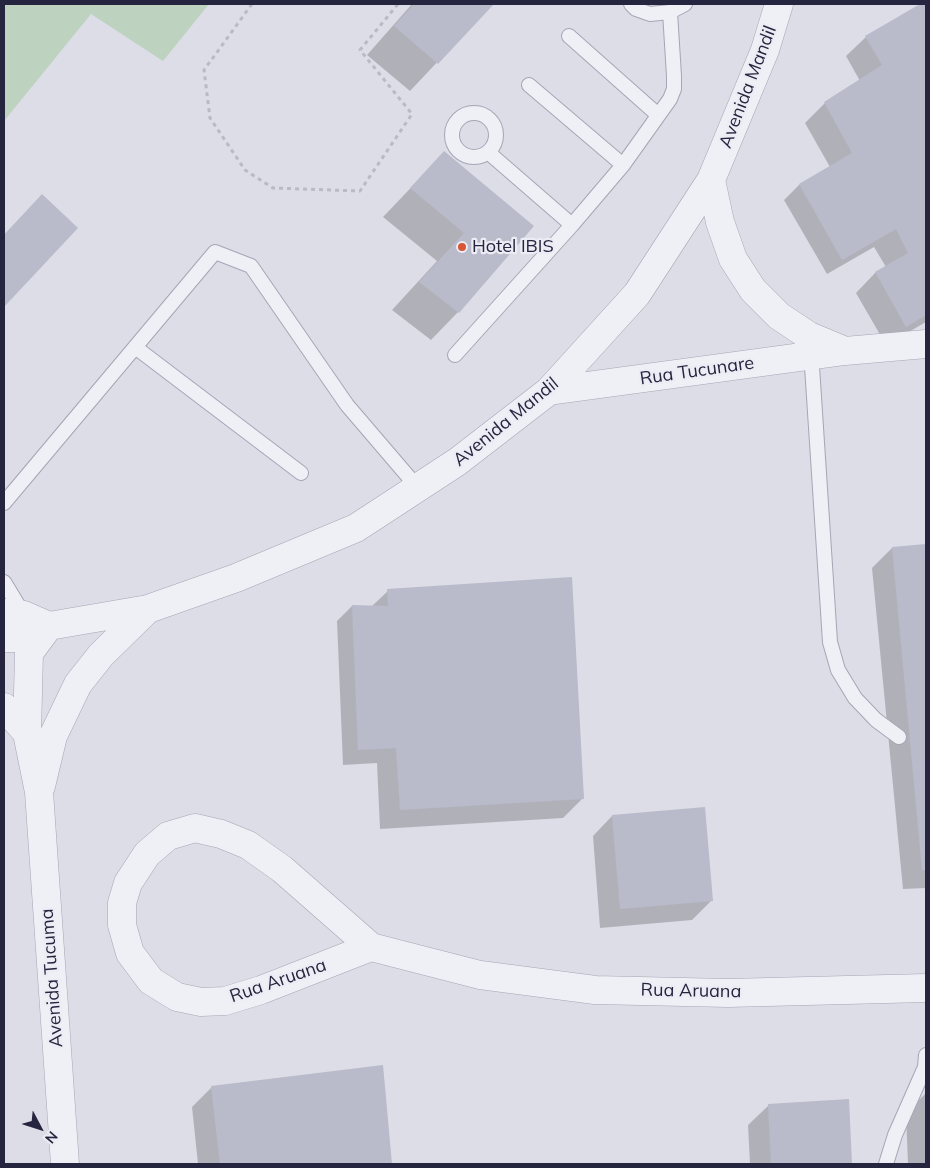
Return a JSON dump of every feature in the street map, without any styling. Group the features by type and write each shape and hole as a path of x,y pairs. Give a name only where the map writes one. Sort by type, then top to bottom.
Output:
{"street":[{"name":"Avenida Mandil","path":"4,638 16,638 26,618 148,609 236,578 356,528 458,462 549,391 636,294 711,180 765,50 779,4"},
{"path":"711,180 720,222 733,259 753,290 810,346 845,351 926,344"},
{"name":"Rua Tucunare","path":"549,391 810,346"},
{"name":"Avenida Tucuma","path":"39,792 53,736 78,684 101,655 148,609"},
{"name":"Avenida Tucuma","path":"26,618 29,653 27,733 39,792 65,1164"},
{"name":"Avenida Tucuma","path":"4,707 27,733"},
{"name":"Rua Aruana","path":"371,947 261,990 224,1001 200,1002 177,997 151,981 130,953 122,925 122,903 128,883 147,854 168,836 195,828 221,834 248,845 282,869 371,947 480,975 595,990 728,992 926,988"}],"lane":[{"path":"631,4 636,9 650,14 670,12 685,4"},
{"path":"455,355 572,225 623,165 658,115 674,89 670,12"},
{"path":"568,36 658,115"},
{"path":"529,85 623,165"},
{"path":"489,153 572,225"},
{"path":"4,503 215,252 251,266 347,405 418,488"},
{"path":"810,346 830,642 838,670 855,698 876,720 899,737"},
{"path":"135,347 301,474"},
{"path":"4,582 26,618"},
{"path":"886,1164 894,1134 925,1066 926,1055"}],"path":[{"path":"252,4 204,70 210,118 245,170 273,188 360,191 412,114 360,50 398,4"}],"green space":[{"path":"4,4 209,4 163,61 91,14 4,121"}],"building":[{"path":"414,4 494,4 438,64 394,26"},
{"path":"920,4 926,4 926,315 906,327 875,272 908,253 896,229 842,260 799,184 852,153 824,102 882,65 865,36"},
{"path":"444,151 534,226 459,313 419,282 464,233 410,188"},
{"path":"42,194 78,228 4,307 4,235"},
{"path":"926,544 926,870 922,870 892,547"},
{"path":"572,577 584,799 400,810 396,748 358,750 352,605 388,606 387,589"},
{"path":"705,807 713,901 620,909 612,815"},
{"path":"383,1065 392,1164 220,1164 211,1086"},
{"path":"849,1099 852,1164 771,1164 768,1104"}],"place":[{"name":"Hotel IBIS","path":"462,247"}]}
